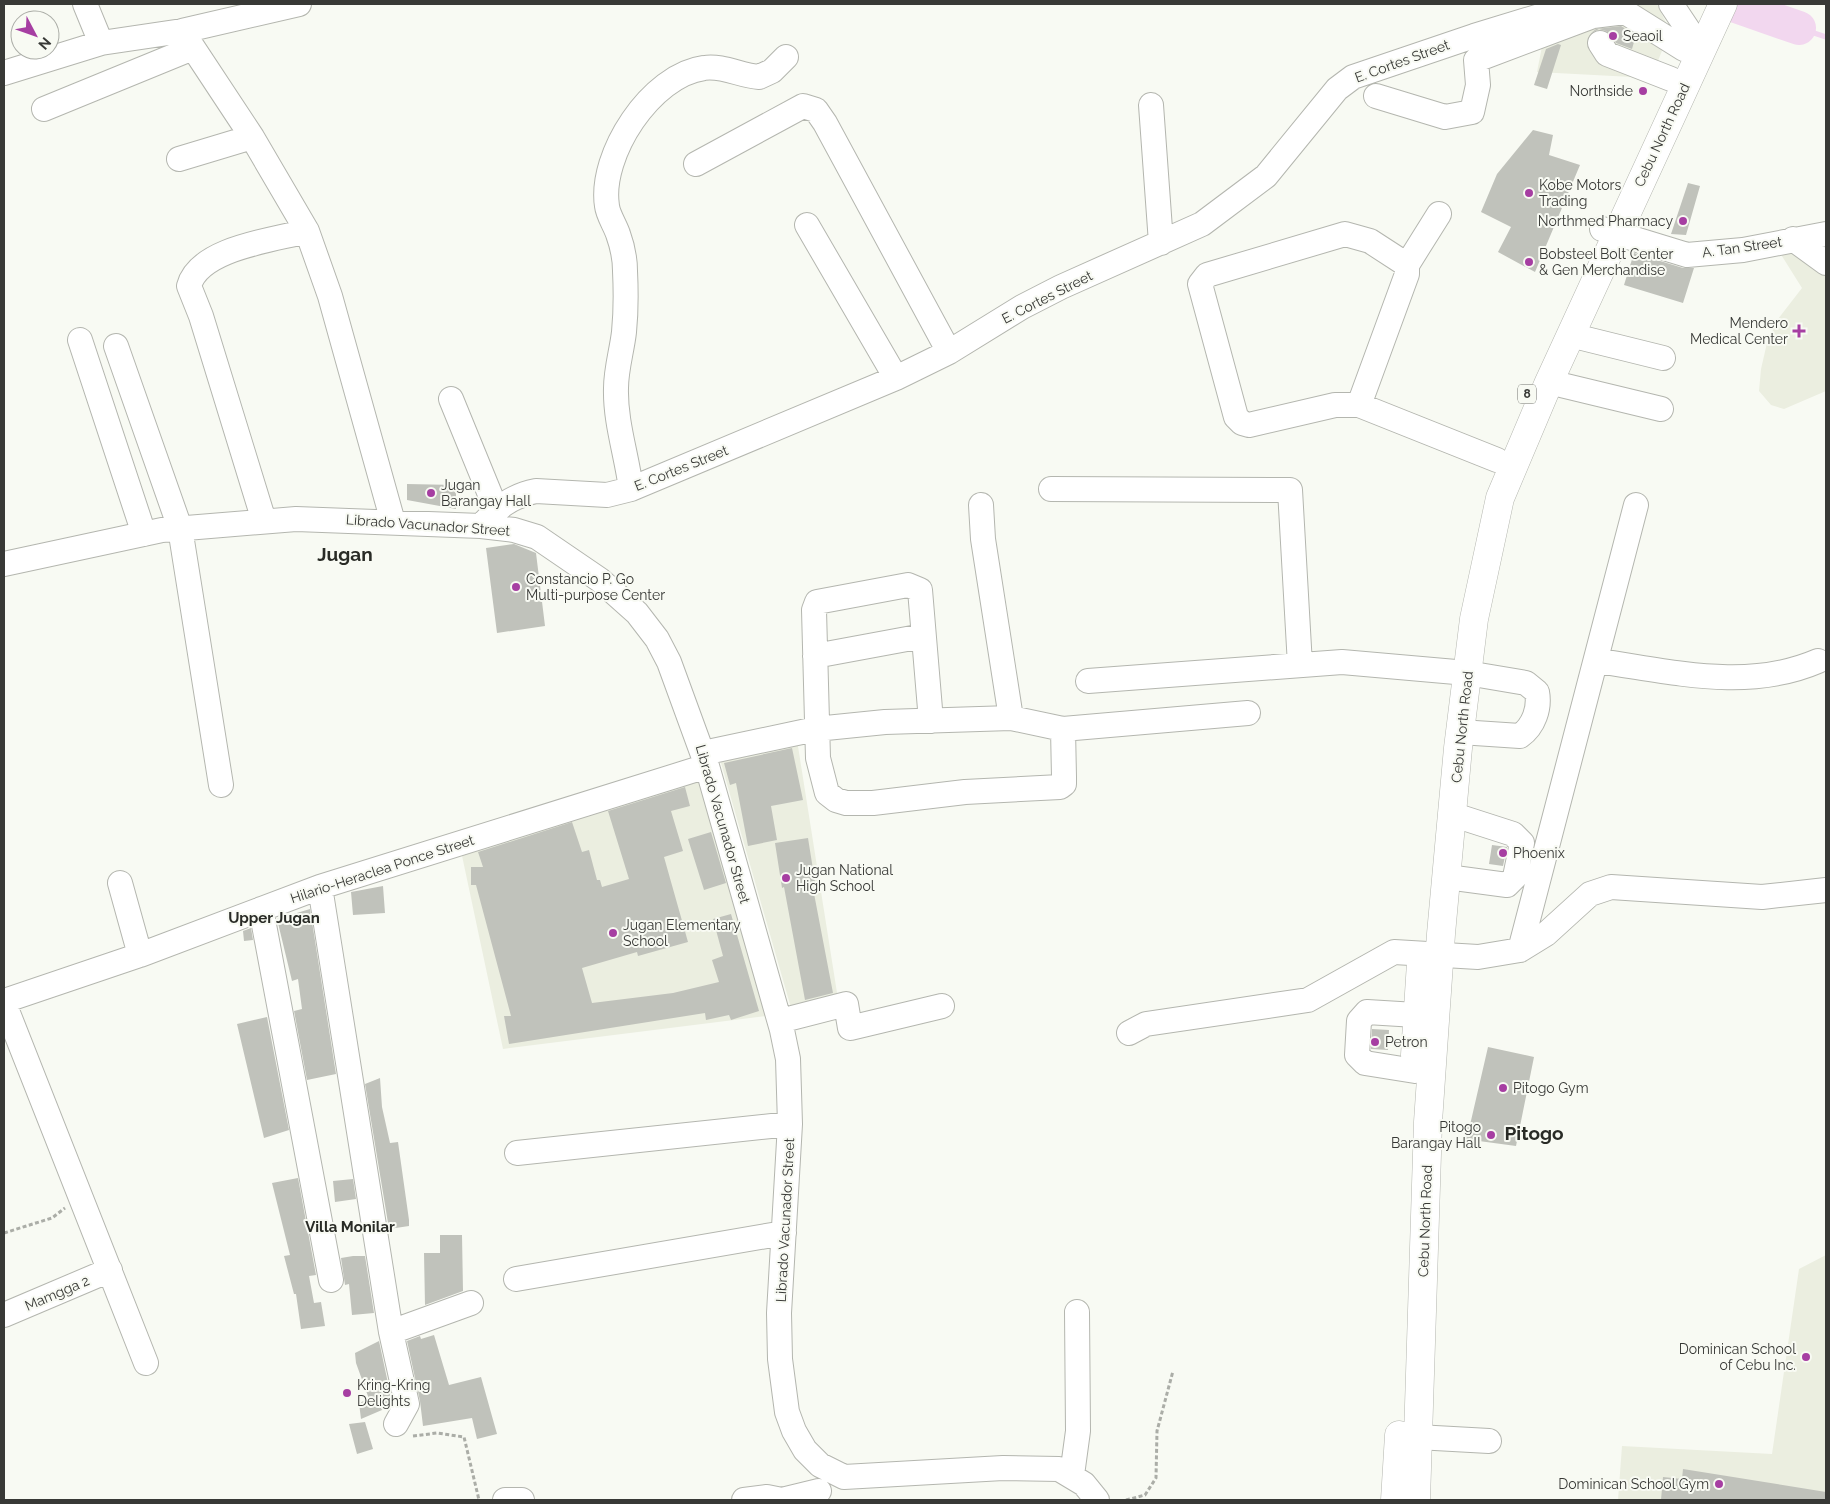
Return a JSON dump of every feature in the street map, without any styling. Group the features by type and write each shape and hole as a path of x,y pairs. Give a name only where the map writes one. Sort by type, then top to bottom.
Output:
{"main road":[{"name":"Cebu North Road","path":"1395,1500 1416,1015 1447,877 1460,732 1458,673 1474,619 1500,498 1570,336 1609,232 1671,79 1688,42 1716,6"},
{"name":"Cebu North Road","path":"1416,1500 1428,1122 1431,954 1470,562 1497,460 1609,232 1716,6"}],"street":[{"path":"85,4 100,43"},
{"path":"44,109 188,39 299,4"},
{"path":"1671,4 1688,42"},
{"name":"E. Cortes Street","path":"489,518 512,499 536,492 607,495 631,489 896,378 949,352 1022,307 1061,287 1202,224 1266,176 1337,89 1353,77 1567,5"},
{"path":"1671,79 1607,54 1608,26 1625,12 1688,42"},
{"path":"1376,96 1444,117 1472,112 1478,85 1476,60 1593,16 1608,26"},
{"path":"4,73 100,43 188,39"},
{"path":"188,39 252,136 307,231 330,296 393,522"},
{"path":"631,489 618,414 616,388 624,331 625,269 619,237 607,208 608,173 614,155 622,137 655,94 686,72 705,68 721,68 759,77 772,71 786,57"},
{"path":"1151,105 1161,243"},
{"path":"696,164 803,106 816,110 825,123 949,352"},
{"path":"178,159 252,136"},
{"path":"1359,405 1407,274 1407,265 1439,214"},
{"path":"807,224 896,378"},
{"path":"264,520 201,316 189,286 196,270 204,263 220,255 307,231"},
{"name":"A. Tan Street","path":"1609,232 1687,255 1743,250 1826,234"},
{"path":"1407,265 1370,241 1345,234 1207,275 1200,284 1236,417 1242,423 1249,425 1335,405 1359,405 1497,460"},
{"path":"1793,240 1826,263"},
{"path":"1570,336 1663,358"},
{"path":"80,340 144,534"},
{"path":"116,346 180,528 221,785"},
{"path":"1549,382 1661,409"},
{"path":"451,399 489,518"},
{"path":"1051,490 1290,490 1300,665"},
{"path":"981,505 983,540 1011,718"},
{"path":"1520,950 1597,661 1636,505"},
{"name":"Librado Vacunador Street","path":"5,562 180,528 264,520 327,519 393,522 489,518 514,530 537,537 600,580 637,613 657,640 669,662 705,760 780,1021 788,1059 790,1124 779,1314 783,1392 794,1431 805,1450 820,1465 844,1477 1003,1468 1060,1469 1084,1484 1097,1500"},
{"path":"931,721 920,590 908,585 817,602 814,610 818,758 827,793 836,800 855,803 965,792 1060,787 1064,784 1063,729"},
{"path":"815,656 923,636"},
{"path":"1597,661 1726,679 1796,671 1818,661"},
{"path":"1088,681 1342,662 1458,673 1526,683 1537,692 1538,700 1530,728 1520,736 1460,732"},
{"name":"Hilario-Heraclea Ponce Street","path":"4,1002 140,955 320,887 705,760 816,730 885,722 1011,718 1063,729 1248,713"},
{"path":"1447,877 1507,885 1515,877 1522,843 1513,834 1454,815"},
{"path":"120,883 140,955"},
{"path":"320,887 391,1332 407,1404 396,1424"},
{"path":"1129,1033 1146,1024 1308,1000 1394,952 1478,957 1520,950 1546,934 1590,894 1610,887 1762,897 1826,890"},
{"path":"261,909 331,1280"},
{"path":"4,1002 79,1197 146,1363"},
{"path":"780,1021 846,1004 850,1028 942,1006"},
{"path":"1414,1071 1364,1063 1357,1054 1359,1021 1367,1012 1416,1015"},
{"path":"517,1153 790,1124"},
{"path":"516,1279 784,1233"},
{"name":"Mamgga 2","path":"4,1315 110,1270"},
{"path":"391,1332 471,1304"},
{"path":"1072,1475 1078,1432 1078,1312"},
{"path":"1417,1438 1489,1441"},
{"path":"744,1500 767,1497 782,1500 820,1496 820,1465"},
{"path":"504,1500 522,1500"}],"path":[{"path":"4,1232 52,1218 79,1197"},
{"path":"1126,1500 1145,1495 1156,1478 1157,1431 1173,1371"},
{"path":"396,1424 411,1437 437,1433 464,1437 479,1500"}],"shaded area":[{"path":"1600,4 1657,4 1670,31 1651,78 1537,72 1546,26"},
{"name":"Mendero Medical Center","path":"1826,244 1826,391 1784,409 1771,405 1759,391 1761,369 1767,343 1778,319 1802,288 1780,253"},
{"name":"Jugan National High School","path":"797,740 838,999 791,1008 719,756"},
{"name":"Jugan Elementary School","path":"701,776 773,1015 503,1049 461,851"},
{"name":"Dominican School of Cebu Inc.","path":"1826,1255 1826,1500 1618,1500 1622,1446 1772,1454 1799,1269"}],"building":[{"path":"1621,26 1636,35 1632,49 1616,43 1606,31 1599,29 1591,33 1596,29"},
{"path":"1558,44 1561,45 1547,89 1534,85 1546,49"},
{"name":"Kobe Motors Trading","path":"1533,130 1553,135 1549,155 1580,165 1535,272 1498,252 1511,227 1481,212 1497,174"},
{"path":"1688,183 1700,186 1686,235 1671,234"},
{"path":"1634,253 1683,268 1694,268 1683,303 1624,285"},
{"name":"Jugan Barangay Hall","path":"407,484 456,485 456,509 407,500"},
{"name":"Constancio P. Go Multi-purpose Center","path":"514,544 536,553 545,626 497,633 486,548"},
{"path":"792,748 803,800 771,806 777,840 748,846 736,783 730,785 724,763"},
{"name":"Jugan Elementary School","path":"685,787 690,806 671,811 683,851 664,857 688,942 638,956 637,952 582,968 592,1003 673,993 719,982 712,960 723,956 713,919 731,914 759,1011 731,1020 729,1015 706,1020 705,1013 509,1044 504,1016 511,1016 476,885 471,885 471,867 483,867 478,852 572,822 582,852 589,850 597,880 600,880 602,887 629,879 608,811"},
{"path":"711,832 726,883 704,890 688,839"},
{"path":"808,838 815,882 812,883 833,993 805,1000 784,887 782,888 775,843"},
{"path":"1492,845 1507,847 1503,866 1489,864"},
{"path":"383,886 385,913 353,915 351,892"},
{"path":"310,909 336,1074 307,1080 294,1011 302,1009 298,979 292,981 277,919"},
{"path":"251,928 253,940 244,941 243,931"},
{"path":"267,1017 289,1130 264,1138 237,1024"},
{"path":"1372,1029 1389,1030 1388,1050 1371,1049"},
{"name":"Pitogo Gym","path":"1488,1047 1534,1057 1516,1146 1464,1139 1466,1124 1470,1125"},
{"path":"380,1078 382,1107 390,1143 398,1142 409,1220 409,1226 389,1229 365,1084"},
{"path":"298,1178 316,1275 309,1276 314,1303 321,1302 325,1326 301,1329 296,1294 294,1294 284,1256 290,1255 272,1183"},
{"path":"353,1179 356,1199 335,1202 333,1181"},
{"path":"440,1235 462,1235 463,1291 425,1305 424,1253 440,1253"},
{"path":"365,1256 374,1313 352,1315 349,1284 345,1285 341,1258"},
{"path":"434,1335 449,1385 481,1377 497,1434 477,1439 472,1418 423,1426 420,1401 407,1341 420,1336 421,1339"},
{"path":"379,1341 392,1402 389,1407 361,1419 359,1403 369,1399 356,1363 355,1353"},
{"path":"365,1422 373,1449 357,1454 349,1424"},
{"name":"Dominican School Gym","path":"1683,1469 1826,1492 1826,1500 1661,1500 1663,1477 1682,1479"}],"waterway":[{"path":"1730,4 1799,28"},
{"path":"1799,28 1826,37"}],"place":[{"name":"Seaoil","path":"1613,36"},
{"name":"Northside","path":"1643,91"},
{"name":"Kobe Motors Trading","path":"1529,193"},
{"name":"Northmed Pharmacy","path":"1683,221"},
{"name":"Bobsteel Bolt Center & Gen Merchandise","path":"1529,262"},
{"name":"Mendero Medical Center","path":"1799,331"},
{"name":"Jugan Barangay Hall","path":"431,493"},
{"name":"Constancio P. Go Multi-purpose Center","path":"516,587"},
{"name":"Phoenix","path":"1503,853"},
{"name":"Jugan National High School","path":"786,878"},
{"name":"Jugan Elementary School","path":"613,933"},
{"name":"Petron","path":"1375,1042"},
{"name":"Pitogo Gym","path":"1503,1088"},
{"name":"Pitogo Barangay Hall","path":"1491,1135"},
{"name":"Dominican School of Cebu Inc.","path":"1806,1357"},
{"name":"Kring-Kring Delights","path":"347,1393"},
{"name":"Dominican School Gym","path":"1719,1484"}],"district":[{"name":"Jugan","path":"345,554"},
{"name":"Upper Jugan","path":"274,918"},
{"name":"Pitogo","path":"1534,1133"},
{"name":"Villa Monilar","path":"350,1227"}]}
